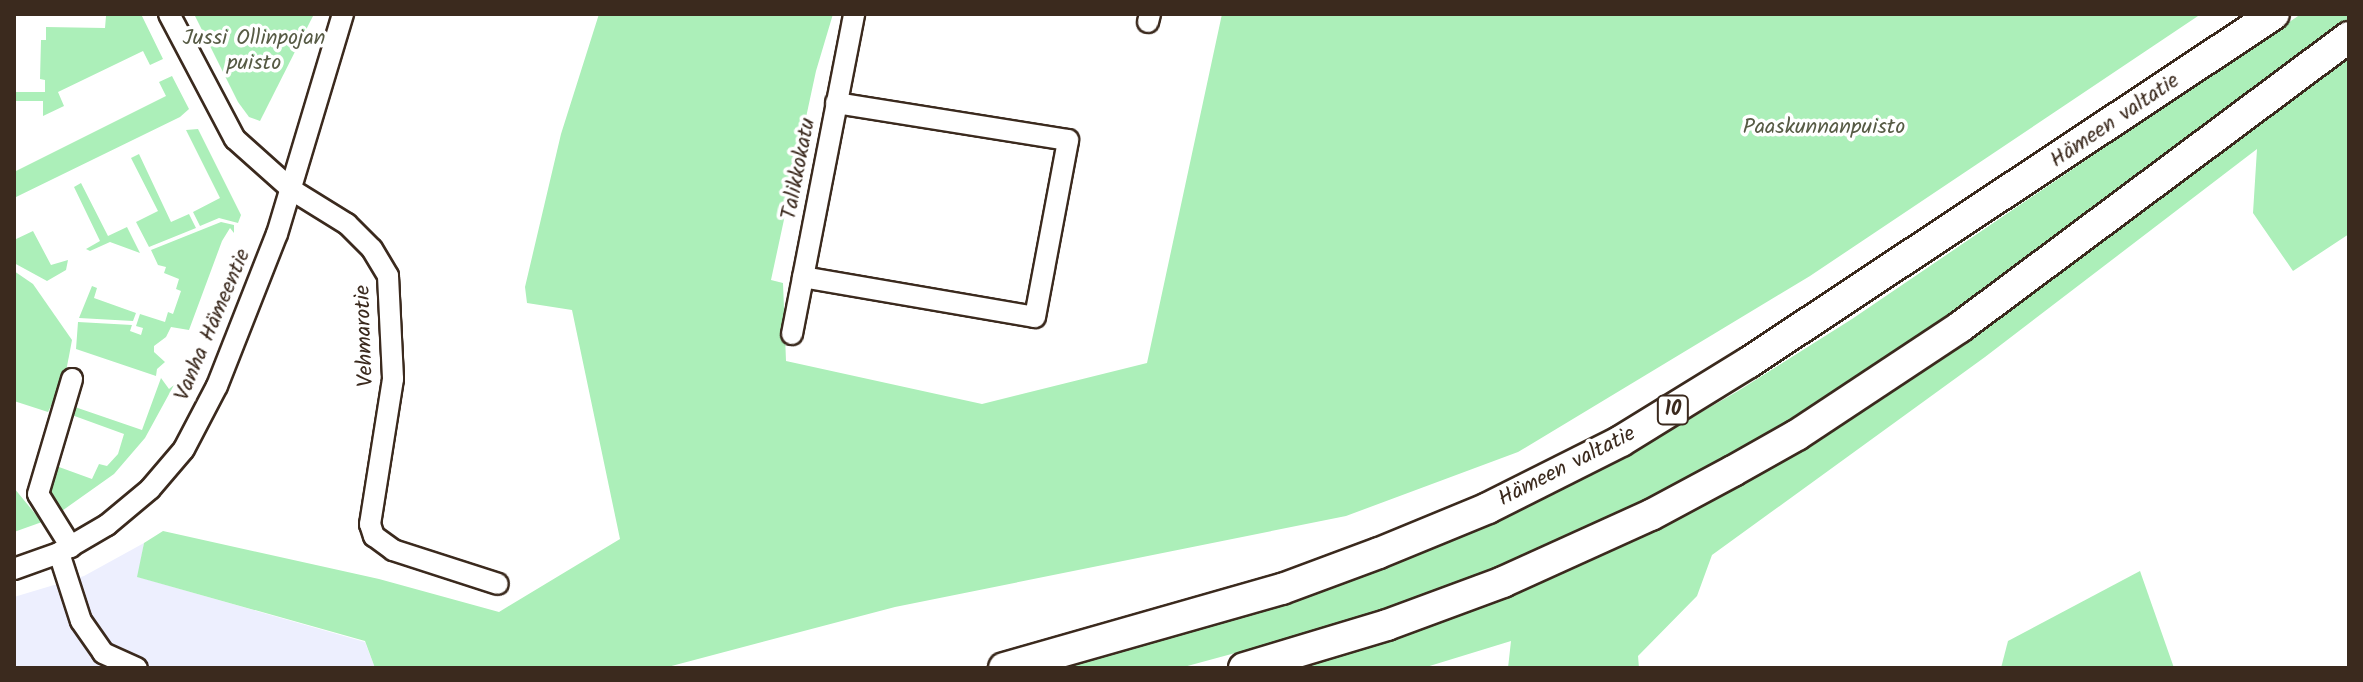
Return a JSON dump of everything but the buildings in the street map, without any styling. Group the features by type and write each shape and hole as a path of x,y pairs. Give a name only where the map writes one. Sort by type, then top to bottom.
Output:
{"highway":[{"name":"Hämeen valtatie","path":"1004,668 1282,589 1488,508 1621,441 1748,363 2274,14"},
{"path":"1244,668 1387,625 1503,582 1651,515 1746,464 1876,384 1960,327 2349,37"}],"street":[{"name":"Vehmarotie","path":"169,14 235,139 292,190 347,224 372,249 388,276 392,295 393,379 370,524 374,536 393,550 498,584"},
{"name":"Vanha Hämeentie","path":"14,569 65,550 124,513 184,449 217,386 292,190 343,14"},
{"name":"Talikkokatu","path":"792,334 854,14"},
{"path":"803,277 1035,317 1068,140 836,103"},
{"path":"72,379 38,482 38,494 65,550 81,621 103,653 137,668"}],"shaded area":[{"path":"144,543 138,577 365,642 375,668 14,668 14,597 84,576"}],"green space":[{"path":"101,14 141,14 163,59 150,65 143,51 58,92 64,106 43,116 43,101 14,101 14,92 45,92 45,80 40,79 41,40 46,40 46,27 105,28 106,16"},
{"name":"Jussi Ollinpojan puisto","path":"194,14 314,14 260,121 249,117 238,102"},
{"name":"Paaskunnanpuisto","path":"599,14 833,14 816,71 771,280 783,283 786,361 982,404 1147,363 1222,14 2201,14 1810,276 1518,452 1346,516 895,607 664,668 375,668 365,641 137,577 144,543 163,531 379,579 499,612 620,539 572,310 527,303 525,287 561,134"},
{"path":"2301,14 2349,14 2349,18 2108,200 1888,358 1765,437 1644,501 1511,562 1357,620 1180,668 1056,668 1344,583 1496,518 1623,457 1738,391 1852,319"},
{"path":"2349,56 2349,234 2293,271 2253,213 2257,149 1985,357 1712,555 1697,596 1638,656 1639,668 1508,668 1511,641 1423,668 1297,668 1369,647 1502,598 1659,528 1778,464 1965,343"},
{"path":"172,76 189,109 180,117 14,198 14,172 166,96 159,82"},
{"path":"198,129 241,215 238,223 219,218 200,226 193,212 220,198 186,130"},
{"path":"139,154 171,222 189,214 196,228 149,247 136,222 158,211 131,158"},
{"path":"81,183 108,236 127,227 140,253 110,242 90,251 86,249 100,241 74,187"},
{"path":"221,222 234,225 234,233 230,228 222,241 189,330 171,327 166,337 154,346 154,352 165,362 157,369 156,376 76,349 78,322 132,325 130,331 141,335 143,328 136,326 140,314 165,322 168,312 173,314 181,291 176,289 179,279 164,273 166,267 158,265 151,250"},
{"path":"33,231 51,265 68,260 66,270 47,281 14,263 14,240"},
{"path":"14,271 33,284 72,340 65,377 48,412 14,401"},
{"path":"92,286 97,288 94,298 136,313 133,321 79,318"},
{"path":"161,378 169,389 174,385 145,438 114,474 59,513 47,495 54,469 59,467 92,479 99,464 107,466 118,454 124,434 69,414 72,406 142,430"},
{"path":"14,488 42,522 14,532"},
{"path":"2140,571 2174,668 2001,668 2008,641"}]}
